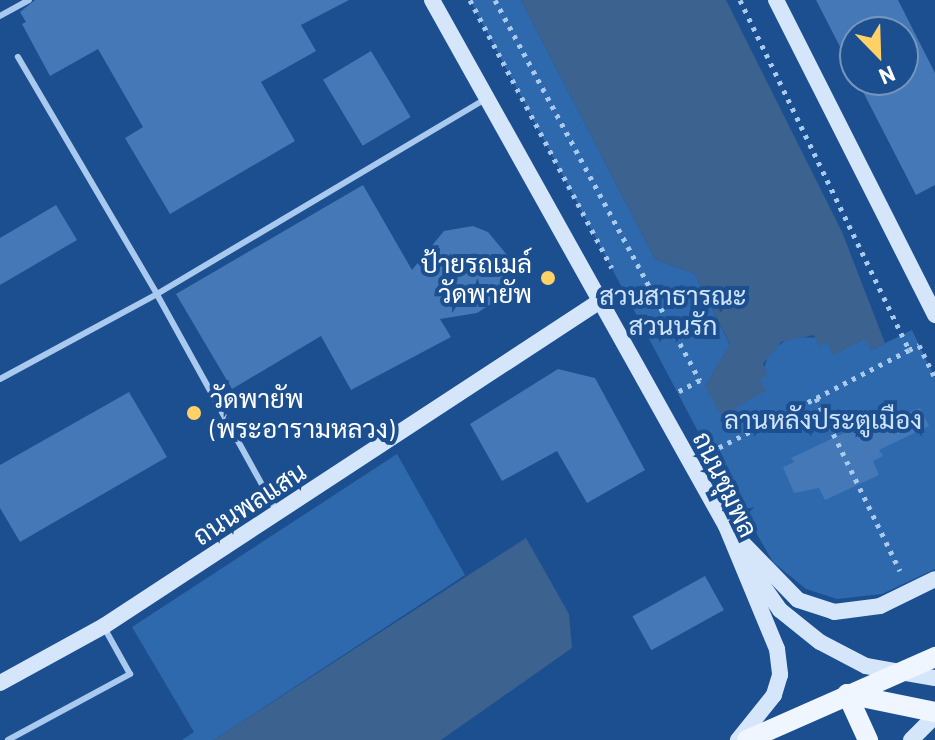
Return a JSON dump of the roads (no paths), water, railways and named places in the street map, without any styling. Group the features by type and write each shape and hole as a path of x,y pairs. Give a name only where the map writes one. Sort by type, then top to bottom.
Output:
{"main road":[{"name":"ถนนชุมพล","path":"432,0 726,526 777,649 780,675 763,714 738,740"},
{"path":"776,0 935,315"},
{"name":"ถนนพลแสน","path":"0,683 104,626 600,301"},
{"path":"726,526 798,600 834,612 880,606 935,579"},
{"path":"726,526 753,574 793,622 842,656 897,673 935,678"},
{"path":"747,740 935,657"},
{"path":"847,694 935,714 911,740"},
{"path":"847,694 868,740"}],"lane":[{"path":"0,16 29,0"},
{"path":"18,57 157,294 278,513"},
{"path":"0,379 157,294 487,98"},
{"path":"8,740 130,674 104,626"}],"place":[{"name":"ป้ายรถเมล์ วัดพายัพ","path":"548,278"},
{"name":"วัดพายัพ (พระอารามหลวง)","path":"194,413"}],"park label":[{"name":"สวนสาธารณะ สวนนรัก","path":"673,310"},
{"name":"ลานหลังประตูเมือง","path":"823,419"}]}
